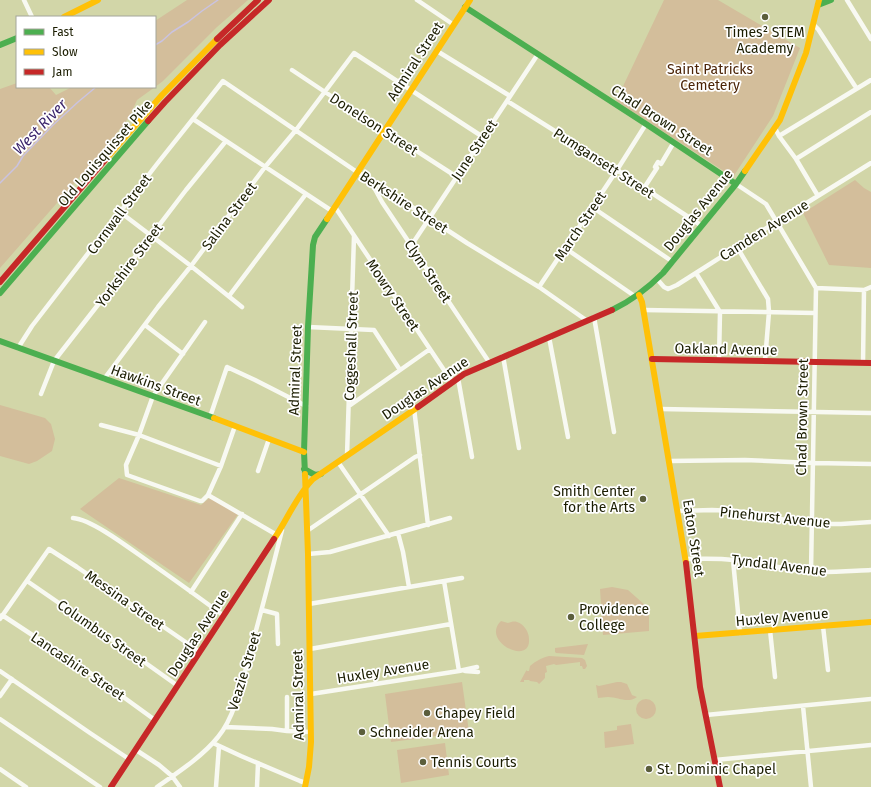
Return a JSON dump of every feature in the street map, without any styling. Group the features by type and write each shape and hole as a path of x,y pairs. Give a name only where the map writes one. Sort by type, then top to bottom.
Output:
{"main road":[{"path":"66,16 98,0"},
{"name":"Old Louisquisset Pike","path":"0,282 173,83 206,48 258,0"},
{"name":"Old Louisquisset Pike","path":"0,294 165,102 220,45 269,0"},
{"name":"Admiral Street","path":"306,785 310,761 311,694 304,452 308,328 313,245 315,237 470,0"},
{"path":"818,3 831,0"},
{"name":"Douglas Avenue","path":"111,787 277,536 305,487 321,474 458,378 489,362 620,306 637,296 657,280 736,184 775,128 785,110 805,56 818,3"},
{"name":"Chad Brown Street","path":"465,7 674,142 736,184"},
{"path":"0,45 16,38"},
{"name":"Eaton Street","path":"637,296 642,299 670,461 686,560 700,687 720,787"},
{"name":"Hawkins Street","path":"0,341 304,452"},
{"name":"Oakland Avenue","path":"652,359 871,363"},
{"path":"304,469 315,475 321,474"},
{"name":"Huxley Avenue","path":"695,636 871,622"}],"street":[{"path":"24,0 32,16"},
{"path":"417,0 454,25"},
{"path":"847,0 871,39"},
{"path":"813,24 818,29 855,86"},
{"name":"Pumgansett Street","path":"437,51 702,226"},
{"name":"Salina Street","path":"104,379 158,307 192,266 265,167 296,130 354,53 411,90"},
{"name":"June Street","path":"411,246 538,54"},
{"name":"Donelson Street","path":"292,70 457,177"},
{"path":"780,136 871,80"},
{"name":"Cornwall Street","path":"18,348 32,326 223,81"},
{"name":"Berkshire Street","path":"223,81 357,172 467,243 539,287 586,320"},
{"path":"411,90 483,137"},
{"path":"796,159 871,112"},
{"path":"193,119 306,194 333,209"},
{"name":"March Street","path":"539,287 646,124"},
{"path":"775,128 818,196"},
{"name":"Yorkshire Street","path":"41,394 54,361 186,190 226,141"},
{"path":"644,188 657,168 655,167 658,162 660,164 674,142"},
{"name":"Camden Avenue","path":"657,280 668,289 677,285 871,163"},
{"name":"Clym Street","path":"369,179 382,202 489,362"},
{"name":"Chad Brown Street","path":"736,184 766,204 816,288 811,572"},
{"path":"229,296 306,194"},
{"path":"592,207 672,262"},
{"name":"Mowry Street","path":"333,209 354,236 452,382"},
{"path":"120,212 192,266 242,307"},
{"name":"Coggeshall Street","path":"347,456 354,236"},
{"path":"565,248 637,296"},
{"path":"737,248 768,299 769,312 765,361"},
{"path":"696,273 720,312 719,360"},
{"path":"816,288 864,290 871,288"},
{"path":"863,363 864,290"},
{"path":"644,310 815,313"},
{"path":"594,317 614,432"},
{"path":"205,322 153,396 139,436 126,465 127,475 202,501 208,495 221,466 235,426"},
{"path":"145,324 183,354"},
{"path":"308,328 374,330 400,370"},
{"path":"549,337 568,437"},
{"path":"349,406 430,349"},
{"path":"503,356 519,448"},
{"path":"210,417 228,367 306,406"},
{"path":"458,378 472,457"},
{"path":"414,408 428,525"},
{"path":"661,410 871,414"},
{"path":"101,425 139,436 221,466"},
{"path":"258,471 269,439"},
{"path":"307,531 415,457 420,456"},
{"path":"670,461 745,460 871,464"},
{"path":"338,462 388,536"},
{"path":"208,495 277,536"},
{"name":"Pinehurst Avenue","path":"678,511 734,511 754,513 812,524 871,522"},
{"path":"191,592 242,514"},
{"path":"73,518 86,521 106,533 224,616"},
{"path":"308,554 330,552 450,518"},
{"name":"Veazie Street","path":"157,787 209,748 219,737 228,723 240,690 283,526"},
{"path":"398,533 404,556 409,587"},
{"name":"Messina Street","path":"27,580 49,549 78,567 200,652"},
{"name":"Tyndall Avenue","path":"686,560 711,558 733,560 811,572 871,570"},
{"path":"733,560 740,633"},
{"path":"309,604 462,578"},
{"path":"1,616 27,580"},
{"name":"Columbus Street","path":"27,580 178,686"},
{"path":"444,581 459,671"},
{"path":"262,610 277,614 278,644"},
{"name":"Lancashire Street","path":"1,616 93,675 155,720"},
{"path":"310,649 451,624"},
{"path":"823,626 828,670"},
{"path":"770,630 775,676"},
{"name":"Huxley Avenue","path":"311,694 459,671 477,670"},
{"path":"0,671 129,759"},
{"path":"0,696 12,679"},
{"path":"287,697 287,731"},
{"path":"706,715 871,699"},
{"path":"804,706 811,787"},
{"path":"0,719 100,787"},
{"path":"225,727 311,732"},
{"path":"213,743 306,785"},
{"path":"714,760 871,745"},
{"path":"216,787 219,746"},
{"path":"136,750 159,765 172,776 180,787"},
{"path":"257,787 258,763"},
{"path":"0,769 26,787"}],"green space":[{"path":"187,0 248,0 217,27 156,86 156,20"},
{"name":"Saint Patricks Cemetery","path":"664,0 718,0 800,48 773,116 733,177 616,101"},
{"path":"16,83 16,88 50,88 56,95 70,88 154,88 137,100 130,116 106,147 0,268 0,89"},
{"path":"855,180 871,192 871,268 829,265 803,213"},
{"path":"0,405 45,418 51,424 55,439 52,451 37,461 29,464 0,456"},
{"path":"119,478 201,505 213,495 239,513 189,583 80,509"},
{"path":"612,587 628,590 645,605 649,617 649,631 603,635 600,589"},
{"path":"501,621 508,623 516,622 524,626 529,636 528,647 523,651 515,651 501,643 497,636 496,629"},
{"path":"588,644 584,655 555,652 555,648"},
{"path":"549,656 582,658 585,660 587,666 583,669 582,666 580,666 580,662 554,664 546,666 547,672 545,673 545,678 539,684 529,680 520,682 526,671 529,671 530,666"},
{"name":"Chapey Field","path":"462,682 469,732 391,742 385,694"},
{"path":"617,682 627,684 632,695 637,697 630,700 612,697 598,698 596,685 599,686"},
{"path":"646,699 653,702 656,709 653,716 646,719 639,716 636,709 639,702"},
{"path":"631,724 634,744 605,748 604,732 617,730 617,726"},
{"name":"Tennis Courts","path":"445,743 449,775 401,783 397,750"}],"waterway":[{"name":"West River","path":"156,44 218,0"},
{"name":"West River","path":"0,183 17,166 23,156 53,125 95,88"}],"traffic: fast":[{"path":"818,5 831,0"},
{"path":"465,7 736,184"},
{"path":"0,45 16,38"},
{"path":"0,293 148,121"},
{"path":"612,310 639,294 663,273 745,171"},
{"path":"305,474 304,452 308,327 313,245 315,237 327,219"},
{"path":"0,341 214,418"},
{"path":"304,469 315,475 321,474"}],"traffic: slow":[{"path":"66,16 98,0"},
{"path":"327,219 470,0"},
{"path":"745,171 780,120 806,53 819,0"},
{"path":"105,160 162,95 217,39"},
{"path":"639,295 642,302 686,563"},
{"path":"274,539 297,500 313,479 418,407"},
{"path":"214,418 304,452"},
{"path":"305,474 308,554 311,742 309,767 305,787"},
{"path":"695,636 871,622"}],"traffic: jam":[{"path":"217,39 258,0"},
{"path":"148,121 220,45 269,0"},
{"path":"0,282 105,160"},
{"path":"418,407 464,374 612,310"},
{"path":"652,359 871,363"},
{"path":"111,787 274,539"},
{"path":"686,563 700,687 720,787"}],"place":[{"name":"Times² STEM Academy","path":"765,17"},
{"name":"Smith Center for the Arts","path":"643,499"},
{"name":"Providence College","path":"571,617"},
{"name":"Chapey Field","path":"427,713"},
{"name":"Schneider Arena","path":"362,732"},
{"name":"Tennis Courts","path":"423,762"},
{"name":"St. Dominic Chapel","path":"649,769"}]}
